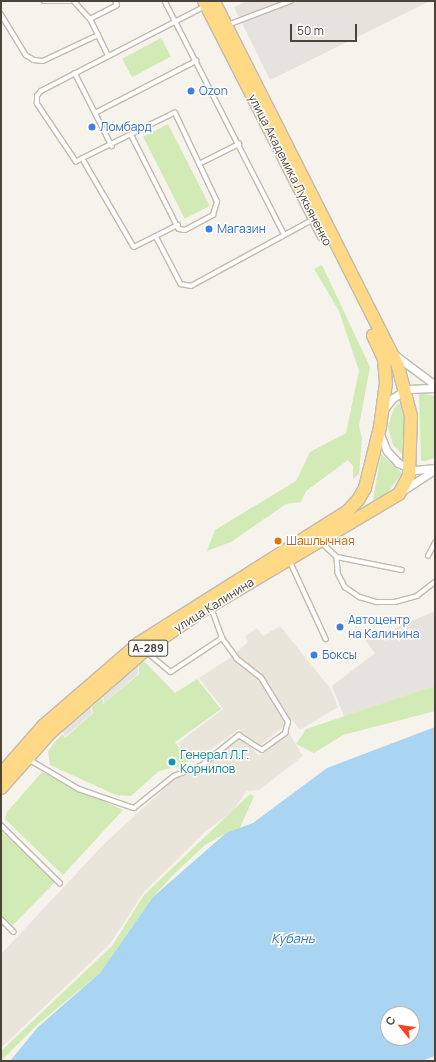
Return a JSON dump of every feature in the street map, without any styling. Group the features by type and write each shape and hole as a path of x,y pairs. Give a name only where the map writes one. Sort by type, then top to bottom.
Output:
{"highway":[{"name":"улица Академика Лукьяненко","path":"208,2 227,26 379,336"},
{"name":"улица Академика Лукьяненко","path":"208,2 314,218 379,336"},
{"path":"379,336 391,352 407,389 411,416 410,469 398,494"},
{"name":"улица Калинина","path":"1,774 43,726 139,643 348,511 365,488 381,421 385,366 379,336"},
{"name":"улица Калинина","path":"1,788 27,758 100,686 145,650 210,606 288,558 398,494"}],"street":[{"path":"391,352 435,385"},
{"path":"407,389 435,388"},
{"name":"А-289","path":"381,421 390,401 407,389"},
{"path":"381,421 386,451 410,469 435,469"},
{"name":"улица Калинина","path":"398,494 435,469"}],"lane":[{"path":"44,1 70,1"},
{"path":"74,1 90,19 108,56"},
{"path":"90,19 117,5 114,1"},
{"path":"166,1 284,234"},
{"path":"227,26 291,1"},
{"path":"178,225 134,247 84,162 71,158 38,104 40,91 175,21 208,2"},
{"path":"1,14 26,55 34,60 43,61 98,35"},
{"path":"95,113 196,61"},
{"path":"75,73 112,146"},
{"path":"84,162 112,146 175,114 199,164 217,209 185,230 178,225 132,136"},
{"path":"199,164 238,144"},
{"path":"156,236 181,284 191,286 314,218"},
{"path":"319,540 337,557 402,570"},
{"path":"428,556 435,543"},
{"path":"337,557 338,573 345,587 360,597 376,602 395,602 417,596 435,582"},
{"path":"288,558 296,568 326,639"},
{"path":"27,758 79,789 134,808 174,776 202,766 239,735 262,750 285,732 288,722 261,678 237,659 222,638 210,606"},
{"path":"145,650 171,672 222,638"},
{"path":"1,825 60,883"},
{"path":"1,919 14,932"}],"shaded area":[{"path":"247,1 430,1 270,80 234,7"},
{"path":"435,611 435,686 345,719 332,686 375,653 362,636 393,629"},
{"path":"280,626 330,688 338,707 300,730 292,720 258,747 239,729 192,763 178,743 223,709 199,678 230,658 248,642 245,636 257,628 263,636"},
{"path":"138,665 138,674 104,703 103,695"},
{"path":"90,706 92,713 65,737 63,731"},
{"path":"289,733 303,756 259,790 247,791 232,812 207,830 144,892 110,944 1,1048 1,954 104,844 180,774 201,770 240,736 259,756"}],"green space":[{"path":"161,38 171,57 132,77 122,59"},
{"path":"168,124 210,206 185,219 143,137"},
{"path":"322,265 370,367 359,426 362,438 359,474 353,479 353,466 348,460 306,491 301,502 286,504 231,542 207,551 215,530 296,481 310,452 346,433 359,371 339,311 314,269"},
{"path":"419,393 435,396 435,458 425,461 421,461"},
{"path":"406,397 405,457 393,445 388,427 394,408"},
{"path":"381,454 402,473 386,495 373,500"},
{"path":"144,661 175,693 197,679 221,709 175,742 190,764 159,771 131,796 116,795 50,765 48,751 55,742 63,734 65,738 93,713 92,707 102,698 103,704 139,674 139,665"},
{"path":"435,686 435,711 343,735 314,753 296,744 306,729"},
{"path":"42,772 123,810 63,875 5,819 7,812"},
{"path":"250,794 254,796 239,830 226,833 205,845 172,876 153,897 100,973 37,1025 1,1061 1,1051 112,946 144,895"},
{"path":"1,831 56,881 12,926 1,915"}],"water":[{"name":"Кубань","path":"435,727 435,1056 422,1061 10,1061 38,1027 100,973 153,897 226,833 253,823 327,768"}],"place":[{"name":"Ozon","path":"191,91"},
{"name":"Ломбард","path":"92,127"},
{"name":"Магазин","path":"209,229"},
{"name":"Шашлычная","path":"278,541"},
{"name":"Автоцентр на Калинина","path":"340,627"},
{"name":"Боксы","path":"314,655"},
{"name":"Генерал Л.Г. Корнилов","path":"172,762"}]}
